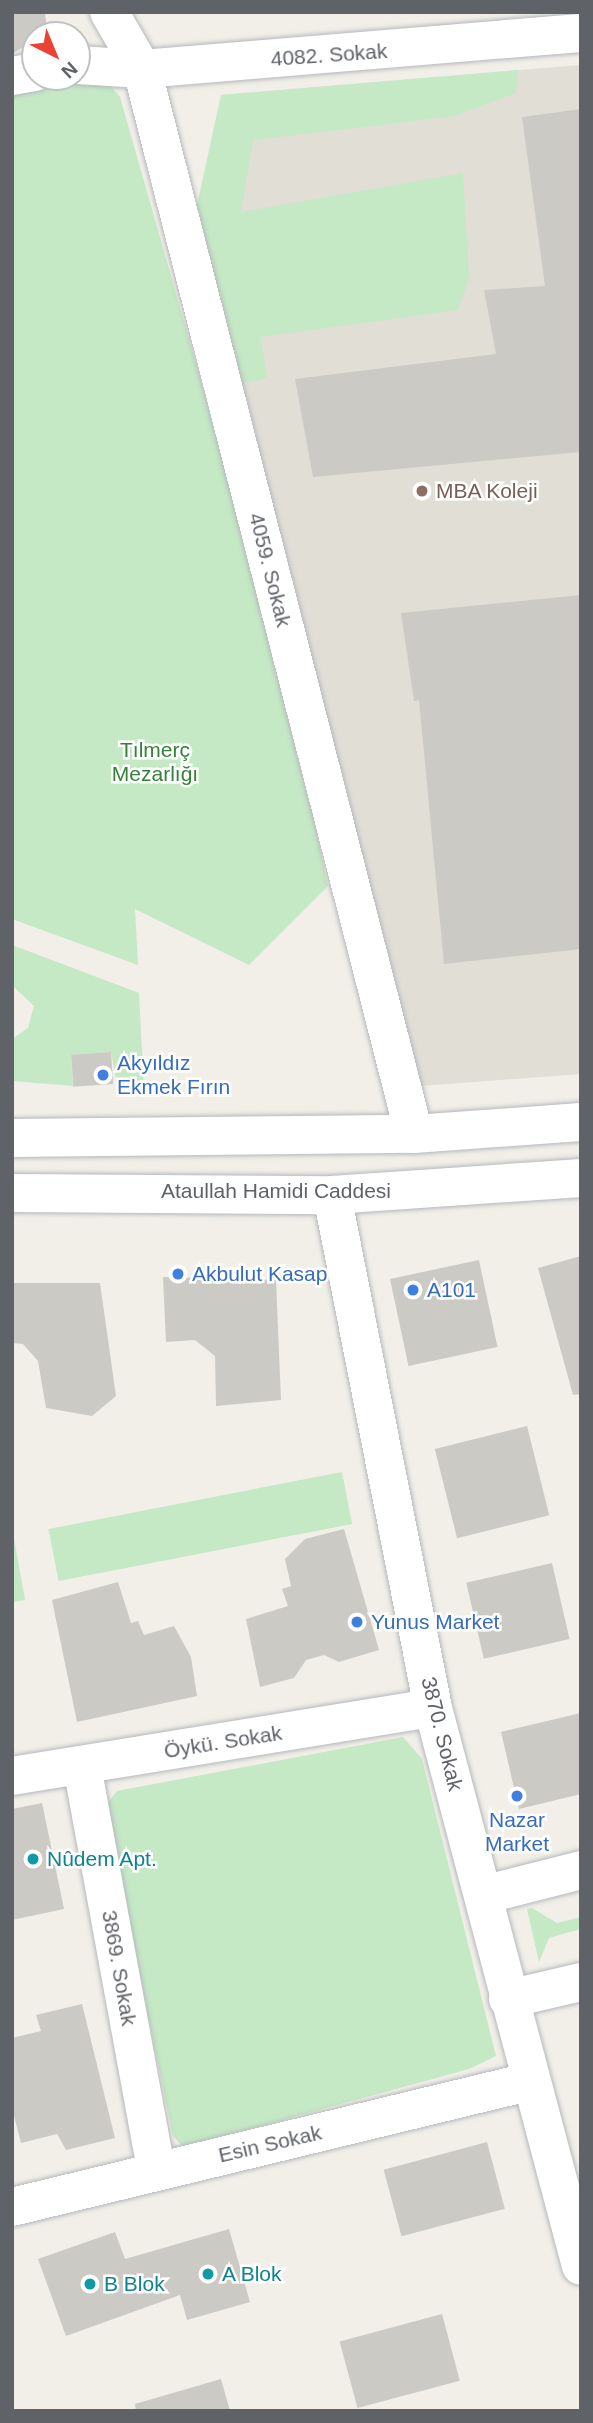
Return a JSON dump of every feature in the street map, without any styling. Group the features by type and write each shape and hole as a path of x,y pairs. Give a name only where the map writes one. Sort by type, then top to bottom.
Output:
{"street":[{"name":"4059. Sokak","path":"109,12 142,69 414,1134"},
{"name":"4082. Sokak","path":"91,66 142,69 479,28 581,33"},
{"path":"12,1138 414,1134 581,1122"},
{"name":"Ataullah Hamidi Caddesi","path":"12,1193 332,1195 581,1178"},
{"name":"3870. Sokak","path":"332,1195 433,1708 483,1895 528,2082 581,2266"},
{"name":"Öykü. Sokak","path":"12,1776 433,1708"},
{"name":"3869. Sokak","path":"82,1766 156,2171"},
{"path":"483,1895 581,1870"},
{"path":"508,1999 581,1982"},
{"name":"Esin Sokak","path":"12,2207 528,2082"}],"shaded area":[{"name":"MBA Koleji","path":"581,65 581,1074 420,1086 237,394 221,95"}],"green space":[{"path":"518,70 516,93 455,116 253,140 241,212 463,173 469,278 458,310 261,337 267,378 235,385 194,219 221,95"},
{"name":"Tılmerç Mezarlığı","path":"103,77 120,97 288,696 328,886 249,965 135,909 138,965 12,919 12,91 91,91 91,79"},
{"path":"12,945 139,993 144,1089 118,1090 111,1052 71,1055 73,1086 12,1081 12,1039 28,1028 34,1006 12,985"},
{"path":"342,1472 352,1524 59,1581 48,1529"},
{"path":"12,1527 25,1600 12,1602"},
{"path":"403,1737 422,1759 496,2056 469,2069 183,2147 173,2136 105,1806 117,1791"},
{"path":"532,1908 557,1923 581,1917 581,1929 549,1938 539,1962 527,1909"}],"building":[{"path":"12,12 45,12 46,21 21,21 21,48 12,54"},
{"path":"581,109 581,452 313,477 295,379 496,354 484,290 545,286 522,117"},
{"path":"581,595 581,949 444,964 419,700 414,701 401,613"},
{"path":"111,1052 113,1084 73,1087 71,1055"},
{"path":"581,1256 581,1394 573,1395 538,1268"},
{"path":"479,1260 498,1347 408,1366 390,1279"},
{"path":"163,1277 276,1280 281,1400 216,1406 215,1356 195,1340 166,1342"},
{"path":"12,1283 100,1283 116,1396 92,1416 46,1408 38,1361 23,1344 12,1343"},
{"path":"527,1426 549,1515 457,1538 435,1449"},
{"path":"344,1529 379,1650 339,1662 324,1655 306,1660 294,1678 260,1687 246,1619 288,1606 282,1589 291,1586 285,1559 305,1539"},
{"path":"552,1563 570,1639 484,1659 466,1583"},
{"path":"118,1582 131,1623 138,1621 144,1635 174,1626 191,1657 197,1696 77,1722 52,1600"},
{"path":"581,1713 581,1794 519,1809 501,1732"},
{"name":"Nûdem Apt.","path":"42,1803 64,1909 12,1920 12,1809"},
{"path":"82,2004 115,2138 66,2150 57,2134 21,2143 12,2108 12,2038 41,2031 36,2015"},
{"path":"487,2142 505,2209 402,2236 384,2170"},
{"path":"229,2229 250,2302 187,2320 180,2295 66,2336 38,2259 115,2232 125,2259"},
{"path":"442,2314 460,2381 357,2408 340,2341"},
{"path":"221,2379 230,2411 136,2411 135,2404"}],"place":[{"name":"MBA Koleji","path":"422,491"},
{"name":"Akyıldız Ekmek Fırın","path":"103,1075"},
{"name":"Akbulut Kasap","path":"178,1274"},
{"name":"A101","path":"413,1290"},
{"name":"Yunus Market","path":"357,1622"},
{"name":"Nazar Market","path":"517,1796"},
{"name":"Nûdem Apt.","path":"33,1859"},
{"name":"A Blok","path":"208,2274"},
{"name":"B Blok","path":"90,2284"}]}
